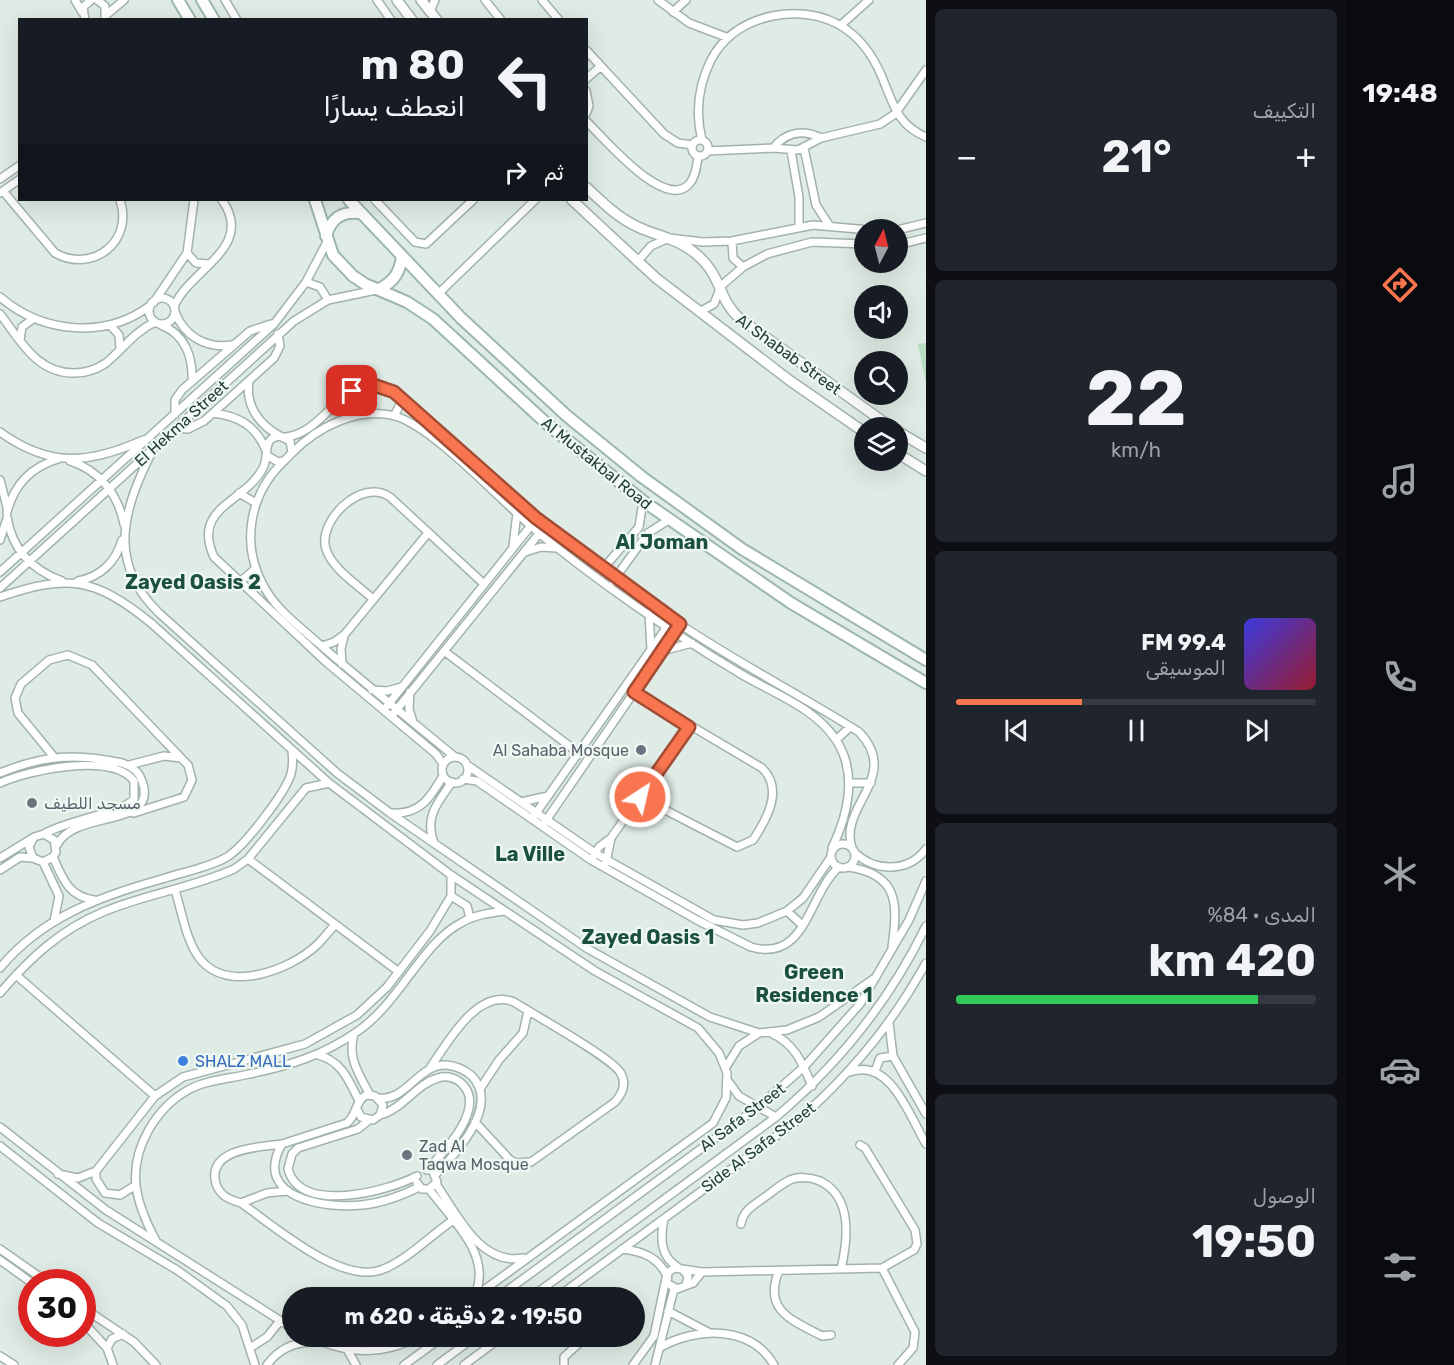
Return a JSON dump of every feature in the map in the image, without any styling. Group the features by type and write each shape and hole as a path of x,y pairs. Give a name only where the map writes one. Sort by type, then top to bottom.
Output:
{"main road":[{"path":"178,0 189,18"},
{"path":"202,0 213,18"},
{"name":"Al Mustakbal Road","path":"315,201 333,255 353,276 407,302 434,319 546,423 643,501 791,603 926,683"},
{"name":"Al Mustakbal Road","path":"351,201 438,294 549,399 683,507 801,586 926,660"},
{"path":"327,239 334,219 351,212 360,213"},
{"path":"379,289 393,280 398,273 402,256"},
{"path":"546,423 543,410 549,399"},
{"path":"791,603 800,597 801,586"},
{"path":"820,621 823,608 835,606"}],"street":[{"path":"75,0 84,16"},
{"path":"84,16 85,3 91,0"},
{"path":"97,0 105,6 104,18"},
{"path":"104,18 124,0"},
{"path":"225,0 236,18"},
{"path":"377,0 390,18"},
{"path":"397,0 410,18"},
{"path":"421,0 435,18"},
{"path":"430,11 435,0"},
{"path":"485,0 499,18"},
{"path":"542,0 557,18"},
{"path":"658,0 673,12 707,31 726,37"},
{"path":"673,12 686,0"},
{"path":"842,24 869,0"},
{"path":"707,151 707,145 702,140 698,124 701,87 711,61 726,37 762,18 782,15 802,14 842,24 871,56 881,75 895,114 926,137"},
{"path":"588,52 670,140 693,145 702,140"},
{"path":"588,77 601,66"},
{"path":"588,123 644,176 661,188 672,192 684,189 692,181 698,156 707,151 773,148 791,151 804,148 821,138 880,124 895,114 926,70"},
{"path":"773,148 792,134 807,133 821,138"},
{"path":"693,145 693,151 698,156"},
{"path":"804,148 811,185 820,213 829,225"},
{"path":"791,151 797,188 799,227"},
{"path":"0,179 18,166"},
{"path":"18,180 1,192 56,253 66,259 83,261 99,256 112,245 121,231 123,214 120,201"},
{"path":"797,188 811,185"},
{"name":"Al Shabab Street","path":"588,190 623,219 669,238 695,252 706,262 722,286 725,302 739,318 877,417"},
{"path":"192,381 189,350 177,334 157,323 150,314 152,304 187,253 194,201"},
{"path":"0,314 26,351 42,366 63,374 85,373 105,364 137,332 157,323 172,320 182,292 224,250 232,228 231,216 223,201"},
{"path":"376,201 415,242 426,244 472,201"},
{"path":"438,294 534,201"},
{"name":"Al Shabab Street","path":"573,201 637,262 699,312 854,425"},
{"path":"908,227 926,223"},
{"path":"637,262 651,246 669,238 703,242 732,241 799,227 829,225 854,228"},
{"path":"908,242 926,238"},
{"name":"El Hekma Street","path":"0,572 273,324 306,282 327,239"},
{"path":"732,241 733,258 743,267"},
{"path":"699,312 714,304 722,286 743,267 767,254 806,243 828,241 854,243"},
{"path":"187,253 196,263 210,263"},
{"path":"306,282 320,287 328,300"},
{"name":"El Hekma Street","path":"0,588 278,334 328,300 379,289"},
{"path":"0,297 33,319 71,328 110,325 163,299 175,310 185,329 200,342 211,345 235,344"},
{"path":"20,341 22,327 33,319"},
{"path":"175,414 175,400 182,390 250,331 273,324"},
{"path":"110,325 119,335 120,348"},
{"path":"176,428 188,429 196,426 274,358 280,346 278,334"},
{"path":"249,381 248,390 252,408 266,426 290,441 292,453"},
{"path":"386,707 325,661 214,557 208,544 208,530 213,517 261,472 270,440 305,431 344,397 363,386 374,385 394,392 403,399 536,518 672,619 866,739 874,759 871,783 851,826 854,861 848,867"},
{"path":"344,397 350,417"},
{"path":"394,416 403,399"},
{"path":"213,413 225,414 248,424 259,435 267,453 278,462 284,461"},
{"path":"390,813 400,814 420,808 428,801 444,776 443,765 436,754 393,714 372,690 272,600 255,569 250,539 256,503 265,483 284,461 331,424 350,417 372,414 394,416 430,436 560,549 675,632 811,714 836,740 846,761 849,783 843,824 832,848 831,857 803,898 787,911 772,919 743,925 729,924 701,914 605,864"},
{"path":"0,432 26,448 85,467 109,488 119,506 124,526"},
{"path":"908,437 926,448"},
{"path":"0,540 13,493 25,477 41,465 63,459 105,455 148,438"},
{"path":"155,447 140,477 124,526 123,536 129,570 136,586 159,614 337,772 390,813 588,949 710,1017 759,1033 771,1033 795,1027 819,1017 876,977"},
{"path":"908,460 926,471"},
{"path":"0,480 13,539 21,553 29,562 63,582"},
{"path":"373,599 329,557 324,536 333,518 361,493 377,490 390,497 484,584"},
{"path":"239,493 256,503"},
{"path":"597,576 639,527 643,501"},
{"path":"512,549 517,513"},
{"path":"386,707 536,518"},
{"path":"610,586 648,533 670,519"},
{"path":"393,714 546,525"},
{"path":"322,646 334,642 345,634 428,533"},
{"path":"0,597 32,587 72,582 96,575 114,558 123,536"},
{"path":"522,553 541,547 560,549"},
{"path":"240,582 255,569"},
{"path":"72,582 106,592 151,623 329,783 451,874 546,939 595,971 698,1028 719,1053 726,1067 726,1098 712,1123 486,1287"},
{"path":"462,611 471,618"},
{"path":"649,613 651,650"},
{"path":"151,623 159,614"},
{"path":"534,816 580,754 672,619"},
{"path":"544,824 680,624"},
{"path":"342,664 341,649 345,634"},
{"path":"662,651 692,643"},
{"path":"444,651 580,754"},
{"path":"43,862 53,857 62,836 70,829 127,811 184,797 192,780 188,765 92,665 68,655 49,660 21,684 15,698 18,713 54,757"},
{"path":"325,661 331,655"},
{"path":"372,690 387,691 402,687"},
{"path":"410,692 409,709 414,725"},
{"path":"634,692 769,775 774,790 773,799 753,840 737,847 640,797"},
{"path":"393,714 414,725 466,765 520,802 544,824 593,857 697,920 763,951 776,950 792,940 839,867"},
{"path":"602,721 610,727"},
{"path":"593,857 612,838 689,727"},
{"path":"836,740 850,727"},
{"path":"279,740 289,729"},
{"path":"0,968 21,946 54,921 94,900 212,864 229,856 288,782 292,767 292,751"},
{"path":"0,783 28,772 54,767 124,766 164,756 181,758"},
{"path":"0,773 54,757 88,757 124,766 136,787 134,799 127,811 70,821 34,837 0,858"},
{"path":"443,765 455,757"},
{"path":"463,779 466,775 466,765"},
{"path":"444,776 452,782"},
{"path":"434,843 429,824 431,814 452,782 463,779 477,781 534,816"},
{"path":"0,993 46,946 76,926 103,912 216,877 248,859 300,794 314,784 329,783"},
{"path":"849,783 871,783"},
{"path":"520,802 550,795"},
{"path":"44,834 54,840 57,845"},
{"path":"33,858 29,847 34,837"},
{"path":"605,864 612,838"},
{"path":"832,848 844,844 873,865 892,868 914,861 926,849"},
{"path":"0,870 20,857 43,862 59,896 54,921"},
{"path":"53,857 70,890 77,896 94,900"},
{"path":"831,857 839,867"},
{"path":"248,859 399,972"},
{"path":"839,867 848,867 877,876 892,892 897,914 891,951"},
{"path":"58,1174 78,1178 96,1171 155,1096 169,1085 199,1071 305,1044 341,1026 373,1002 430,931 451,896 451,874"},
{"path":"155,880 159,895"},
{"name":"Al Safa Street","path":"512,1287 758,1107 804,1067 860,1004 909,920 926,881"},
{"path":"175,890 197,953 212,969 225,976 245,976 283,966 316,946 335,925"},
{"path":"451,896 467,906 470,918"},
{"path":"156,1241 141,1207 136,1185 143,1142 157,1116 170,1102 203,1083 271,1070 318,1054 354,1034 388,1005 443,935 470,918 504,911"},
{"path":"787,911 802,925"},
{"path":"741,941 743,925"},
{"path":"546,939 554,927"},
{"name":"Al Safa Street","path":"545,1287 776,1117 812,1086 855,1041 875,1014 910,959 926,927"},
{"name":"Side Al Safa Street","path":"570,1287 798,1120 848,1073 889,1023 926,963"},
{"path":"16,975 155,1096"},
{"path":"354,1034 351,1048 353,1062 370,1095 379,1098 395,1095 430,1068 481,1004 497,998 506,999 614,1066 623,1080 621,1095 537,1158 524,1164 510,1160 475,1122"},
{"path":"480,1089 499,1060 523,1033 528,1011"},
{"path":"889,1023 893,1056 926,1114"},
{"path":"726,1067 739,1046 759,1033"},
{"path":"771,1033 792,1046 812,1086"},
{"path":"318,1054 332,1059 342,1068 359,1101 357,1109 347,1123 297,1144 288,1161 288,1169 294,1184 309,1191 337,1195 365,1194 392,1187 427,1170 460,1130 471,1101 465,1086 451,1077 443,1077 428,1083 395,1108 369,1120 358,1129 297,1144 241,1150 223,1159 218,1165 215,1182 219,1190 224,1196 241,1203 330,1263 354,1272 373,1272 391,1265 452,1221"},
{"path":"267,1055 271,1070"},
{"path":"875,1071 880,1058 893,1056"},
{"path":"430,1068 450,1065 460,1068 475,1080 480,1089 481,1100 475,1122 453,1156 435,1175 432,1187 452,1221 476,1252 480,1262 479,1287"},
{"path":"848,1073 857,1070 875,1071 888,1080 926,1144"},
{"path":"422,1074 428,1083"},
{"path":"727,1079 740,1096 776,1117"},
{"path":"359,1101 370,1095"},
{"path":"379,1098 382,1105 380,1115"},
{"path":"471,1101 481,1100"},
{"path":"357,1109 361,1117 369,1120"},
{"path":"712,1123 721,1134"},
{"path":"0,1127 106,1210 280,1321 267,1337 250,1348"},
{"path":"282,1144 275,1160 277,1176 287,1191 306,1200 335,1206 364,1205 393,1199 419,1187 432,1187"},
{"path":"633,1365 654,1336 666,1277 671,1269 681,1268 702,1272 882,1268 914,1250 918,1237 865,1148 860,1145"},
{"path":"0,1146 98,1223 177,1270 227,1306 242,1325 255,1365"},
{"path":"14,1158 24,1147"},
{"path":"717,1160 726,1172"},
{"path":"427,1170 435,1175"},
{"path":"96,1171 96,1179 105,1192 120,1195 136,1185"},
{"path":"417,1176 419,1187"},
{"path":"741,1224 746,1210 788,1180 815,1179 832,1189 843,1206 846,1238 841,1269"},
{"path":"432,1187 482,1247 502,1258 525,1258"},
{"path":"241,1203 267,1193 287,1191"},
{"path":"306,1200 309,1191"},
{"path":"664,1219 662,1242 665,1254 688,1276 686,1285"},
{"path":"608,1240 619,1250 645,1254 655,1260 674,1289 655,1365"},
{"path":"0,1249 28,1269"},
{"path":"655,1260 665,1254"},
{"path":"0,1260 18,1273"},
{"path":"882,1268 915,1332 914,1348 898,1365"},
{"path":"779,1271 774,1282 773,1295 781,1311 822,1336 831,1335"},
{"path":"674,1289 693,1283 702,1272"},
{"path":"668,1311 710,1333"},
{"path":"96,1316 123,1334 145,1352 156,1365"},
{"path":"107,1348 112,1339 123,1334"},
{"path":"661,1347 690,1335 728,1334 744,1339 759,1348 774,1365"},
{"path":"96,1336 107,1348 113,1365"},
{"path":"267,1365 287,1347"},
{"path":"336,1347 348,1351 395,1347"},
{"path":"404,1365 427,1347"},
{"path":"437,1365 461,1347"},
{"path":"464,1365 487,1347"},
{"path":"564,1365 564,1357 573,1347"},
{"path":"348,1351 356,1365"},
{"path":"0,1356 14,1365"}],"green space":[{"path":"926,343 926,383 918,344"}],"place":[{"name":"Al Sahaba Mosque","path":"641,750"},
{"name":"مسجد اللطيف","path":"32,803"},
{"name":"SHALZ MALL","path":"183,1061"},
{"name":"Zad Al Taqwa Mosque","path":"407,1155"}],"district":[{"name":"Al Joman","path":"662,542"},
{"name":"Zayed Oasis 2","path":"193,582"},
{"name":"La Ville","path":"530,854"},
{"name":"Zayed Oasis 1","path":"648,937"},
{"name":"Green Residence 1","path":"814,984"}],"route":[{"path":"352,391 363,386 374,385 394,392 536,518 680,624 634,692 689,727 640,797"}]}
